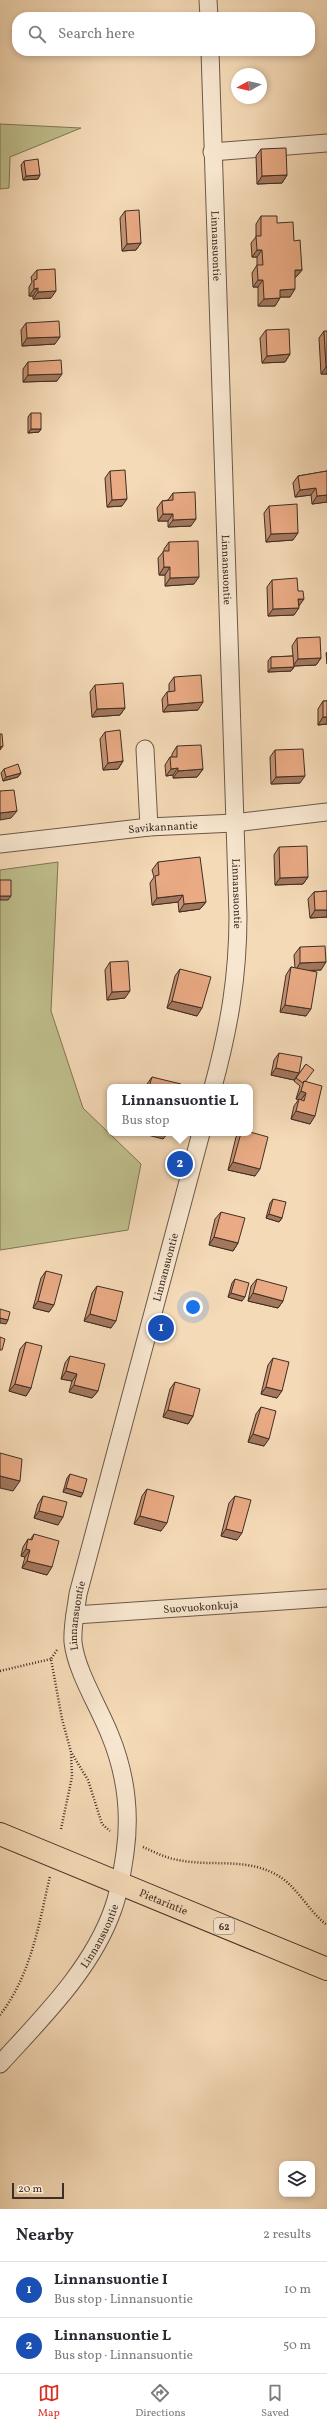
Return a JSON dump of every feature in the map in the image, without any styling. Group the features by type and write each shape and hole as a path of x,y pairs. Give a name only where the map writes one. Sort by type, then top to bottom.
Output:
{"main road":[{"name":"Pietarintie","path":"0,1834 327,1969"}],"street":[{"path":"208,0 209,12"},
{"name":"Linnansuontie","path":"210,56 238,956 234,1000 214,1084"},
{"path":"212,152 327,143"},
{"path":"145,749 149,827"},
{"name":"Savikannantie","path":"0,844 149,827 234,823 327,812"},
{"name":"Linnansuontie","path":"0,2064 66,1989 93,1949 113,1910 121,1883 129,1815 127,1789 110,1735 78,1661 73,1644 75,1615 78,1594 200,1136"},
{"name":"Suovuokonkuja","path":"75,1615 327,1598"}],"path":[{"path":"0,1671 51,1659 62,1719 71,1752 72,1777 61,1829"},
{"path":"71,1752 88,1780 102,1824 108,1830 127,1841 179,1860 243,1863 261,1868 278,1876 296,1890 327,1925"},
{"path":"0,2015 16,1992 34,1945 50,1874"}],"shaded area":[{"path":"0,124 81,128 10,157 9,188 0,189"},
{"path":"58,862 51,1011 83,1108 107,1131 107,1136 112,1136 141,1164 128,1230 0,1250 0,870"}],"building":[{"path":"286,148 287,175 262,176 261,149"},
{"path":"38,159 40,175 26,176 24,161"},
{"path":"139,210 141,243 127,244 125,211"},
{"path":"261,216 277,216 277,223 293,222 294,241 300,240 302,270 295,270 295,289 280,290 280,298 264,299 263,280 258,280 257,265 263,265 262,250 257,250 256,236 261,236"},
{"path":"55,269 56,291 38,292 38,288 34,289 34,280 37,279 37,270"},
{"path":"59,321 60,337 27,338 26,323"},
{"path":"289,329 290,354 267,356 266,330"},
{"path":"324,331 327,331 327,367 326,367"},
{"path":"61,360 62,374 28,375 28,362"},
{"path":"31,413 41,413 41,429 31,429"},
{"path":"125,470 127,499 112,500 110,471"},
{"path":"327,471 327,495 317,496 316,488 300,490 298,476"},
{"path":"195,492 196,519 173,520 173,514 163,514 162,501 173,500 173,493"},
{"path":"297,504 298,533 271,534 269,506"},
{"path":"198,541 199,577 170,578 170,567 164,567 163,551 169,551 169,542"},
{"path":"297,578 298,591 303,591 304,599 298,599 299,608 273,609 272,580"},
{"path":"320,637 321,658 298,659 297,638"},
{"path":"293,656 294,667 271,668 271,657"},
{"path":"201,675 203,702 168,705 167,692 175,691 174,677"},
{"path":"123,683 125,708 97,709 95,685"},
{"path":"323,701 327,701 327,717 323,717"},
{"path":"120,730 123,761 108,763 105,732"},
{"path":"0,734 2,734 3,746 0,747"},
{"path":"201,745 203,769 178,771 178,768 171,769 170,757 177,757 177,746"},
{"path":"303,749 305,776 276,777 275,750"},
{"path":"18,764 21,773 6,777 4,769"},
{"path":"14,790 17,811 0,813 0,791"},
{"path":"307,846 308,877 280,878 279,847"},
{"path":"200,857 206,902 184,904 183,895 157,898 155,876 159,875 158,862"},
{"path":"0,880 11,880 11,896 0,896"},
{"path":"327,891 327,910 315,910 314,892"},
{"path":"325,946 326,962 300,963 300,947"},
{"path":"128,961 130,991 112,992 110,962"},
{"path":"291,967 317,972 311,1009 285,1005"},
{"path":"180,969 211,977 202,1008 172,1001"},
{"path":"279,1053 302,1057 299,1073 276,1068"},
{"path":"306,1064 314,1070 303,1083 296,1078"},
{"path":"152,1077 181,1084 150,1084"},
{"path":"304,1081 322,1086 315,1116 296,1111 299,1099 304,1101 306,1093 301,1091"},
{"path":"253,1133 268,1137 260,1169 233,1162 240,1136 253,1136"},
{"path":"273,1199 286,1202 282,1218 269,1214"},
{"path":"221,1212 245,1218 238,1243 214,1237"},
{"path":"46,1271 62,1275 54,1305 38,1301"},
{"path":"235,1279 249,1283 245,1297 231,1293"},
{"path":"257,1279 287,1287 283,1301 253,1293"},
{"path":"97,1286 123,1292 116,1321 90,1314"},
{"path":"0,1309 10,1312 8,1320 0,1318"},
{"path":"0,1337 5,1339 2,1350 0,1350"},
{"path":"26,1342 42,1346 31,1388 15,1384"},
{"path":"70,1356 105,1364 98,1391 74,1385 77,1374 66,1371"},
{"path":"273,1358 289,1362 282,1391 266,1387"},
{"path":"175,1382 200,1389 193,1416 168,1410"},
{"path":"261,1407 276,1411 269,1439 253,1434"},
{"path":"0,1453 22,1459 20,1481 0,1476"},
{"path":"70,1474 87,1479 83,1493 66,1488"},
{"path":"147,1489 174,1496 167,1523 140,1516"},
{"path":"43,1496 67,1502 63,1517 39,1511"},
{"path":"235,1496 251,1500 242,1533 226,1529"},
{"path":"34,1534 59,1541 52,1567 27,1561 30,1550 26,1549 28,1539 32,1540"}],"place":[{"name":"Linnansuontie L","path":"180,1164"},
{"name":"Linnansuontie I","path":"161,1328"}]}
